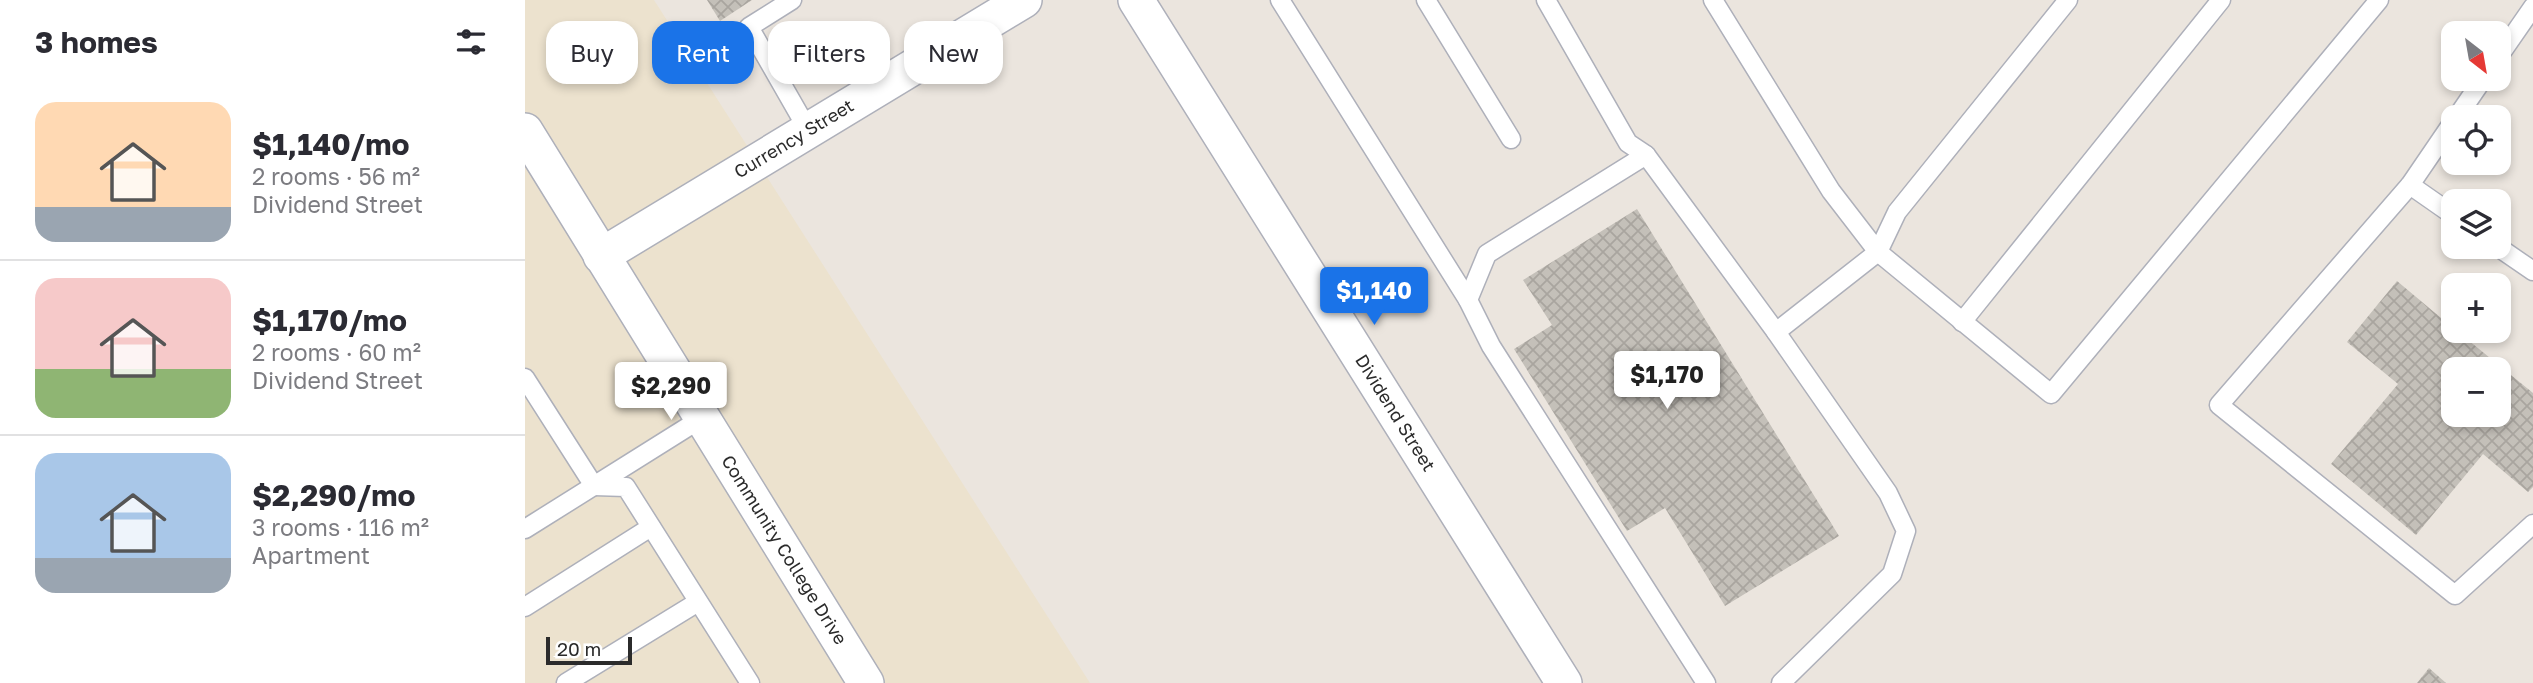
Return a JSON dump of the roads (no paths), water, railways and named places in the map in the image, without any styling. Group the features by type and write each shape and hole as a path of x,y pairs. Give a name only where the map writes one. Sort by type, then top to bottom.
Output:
{"street":[{"name":"Currency Street","path":"601,256 1024,0"},
{"name":"Dividend Street","path":"1136,0 1564,683"},
{"name":"Community College Drive","path":"525,131 866,683"}],"lane":[{"path":"792,0 749,27 808,130"},
{"path":"1280,0 1468,300 1491,346 1706,683"},
{"path":"1426,0 1511,139"},
{"path":"1546,0 1628,143 1646,156 1776,332 1888,493 1906,531 1892,574 1780,683"},
{"path":"1713,0 1831,191 1878,252 2051,394 2379,0"},
{"path":"1776,332 1878,252 1897,212 2068,0"},
{"path":"1962,322 2221,0"},
{"path":"2511,39 2533,7"},
{"path":"2441,140 2410,185 2219,405 2455,595 2533,524"},
{"path":"1468,300 1487,254 1646,156"},
{"path":"2410,185 2441,207"},
{"path":"2511,256 2533,271"},
{"path":"525,378 594,486"},
{"path":"525,529 702,418"},
{"path":"594,486 626,487 748,682"},
{"path":"525,607 652,527"},
{"path":"566,683 698,602"}]}
